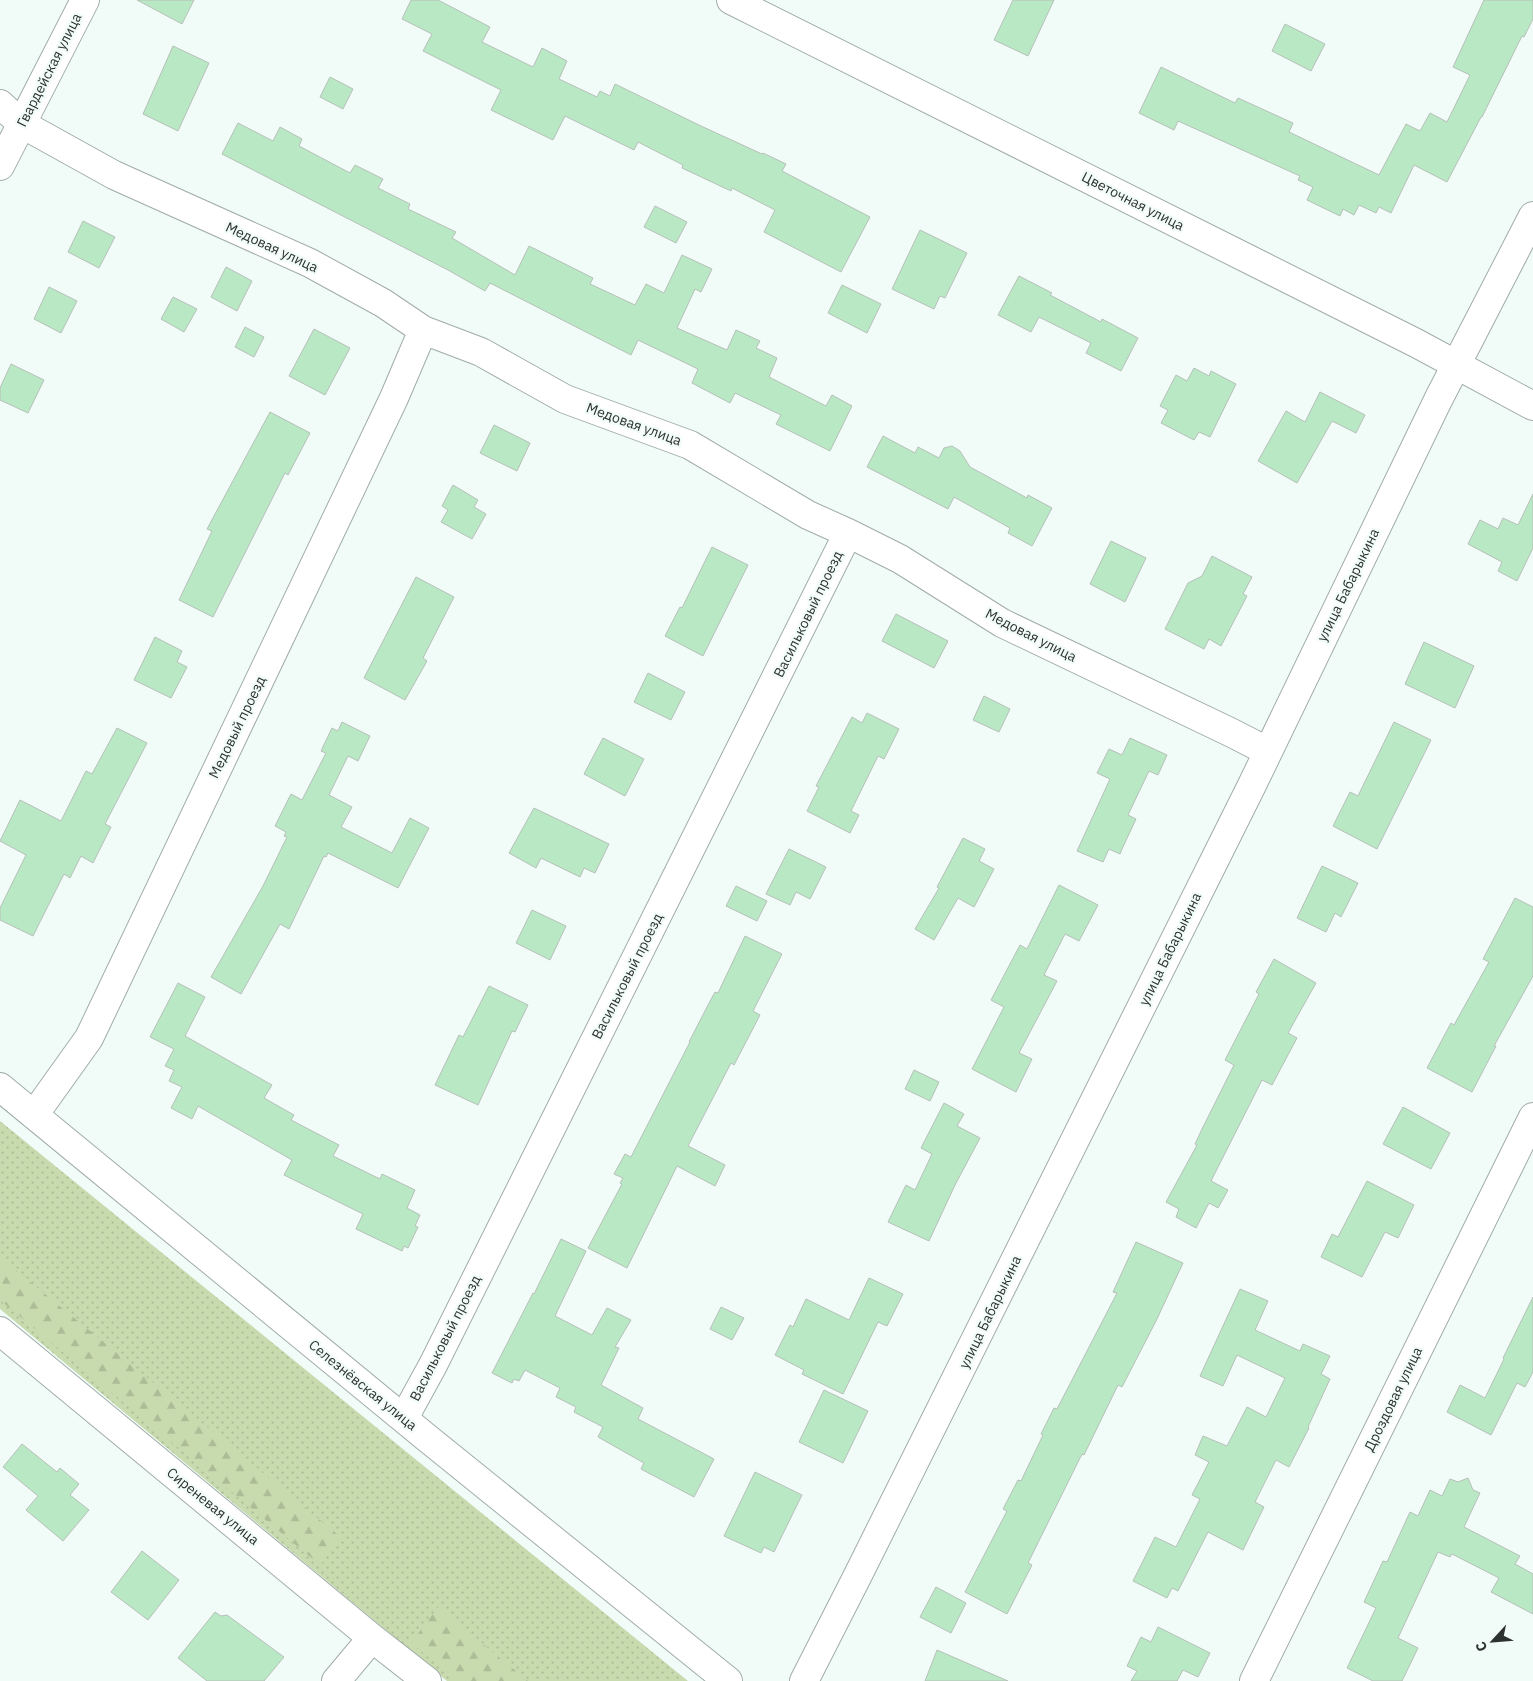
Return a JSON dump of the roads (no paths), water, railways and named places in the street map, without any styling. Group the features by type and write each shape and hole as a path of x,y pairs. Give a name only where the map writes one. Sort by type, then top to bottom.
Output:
{"street":[{"name":"Гвардейская улица","path":"0,166 85,0"},
{"name":"Цветочная улица","path":"731,0 1407,338 1533,406"},
{"name":"Медовая улица","path":"0,104 22,124 114,175 310,263 383,303 423,330 480,352 565,399 690,445 808,515 848,532 900,559 1002,623 1232,732 1267,751"},
{"name":"улица Бабарыкина","path":"804,1681 915,1462 1456,365 1533,216"},
{"name":"Медовый проезд","path":"34,1115 89,1038 394,398 423,330"},
{"name":"Васильковый проезд","path":"404,1418 437,1356 848,532"},
{"name":"Селезнёвская улица","path":"0,1087 728,1681"},
{"name":"Дроздовая улица","path":"1254,1681 1533,1117"},
{"name":"Сиреневая улица","path":"0,1331 372,1638 427,1681"},
{"path":"336,1681 372,1638"}]}
